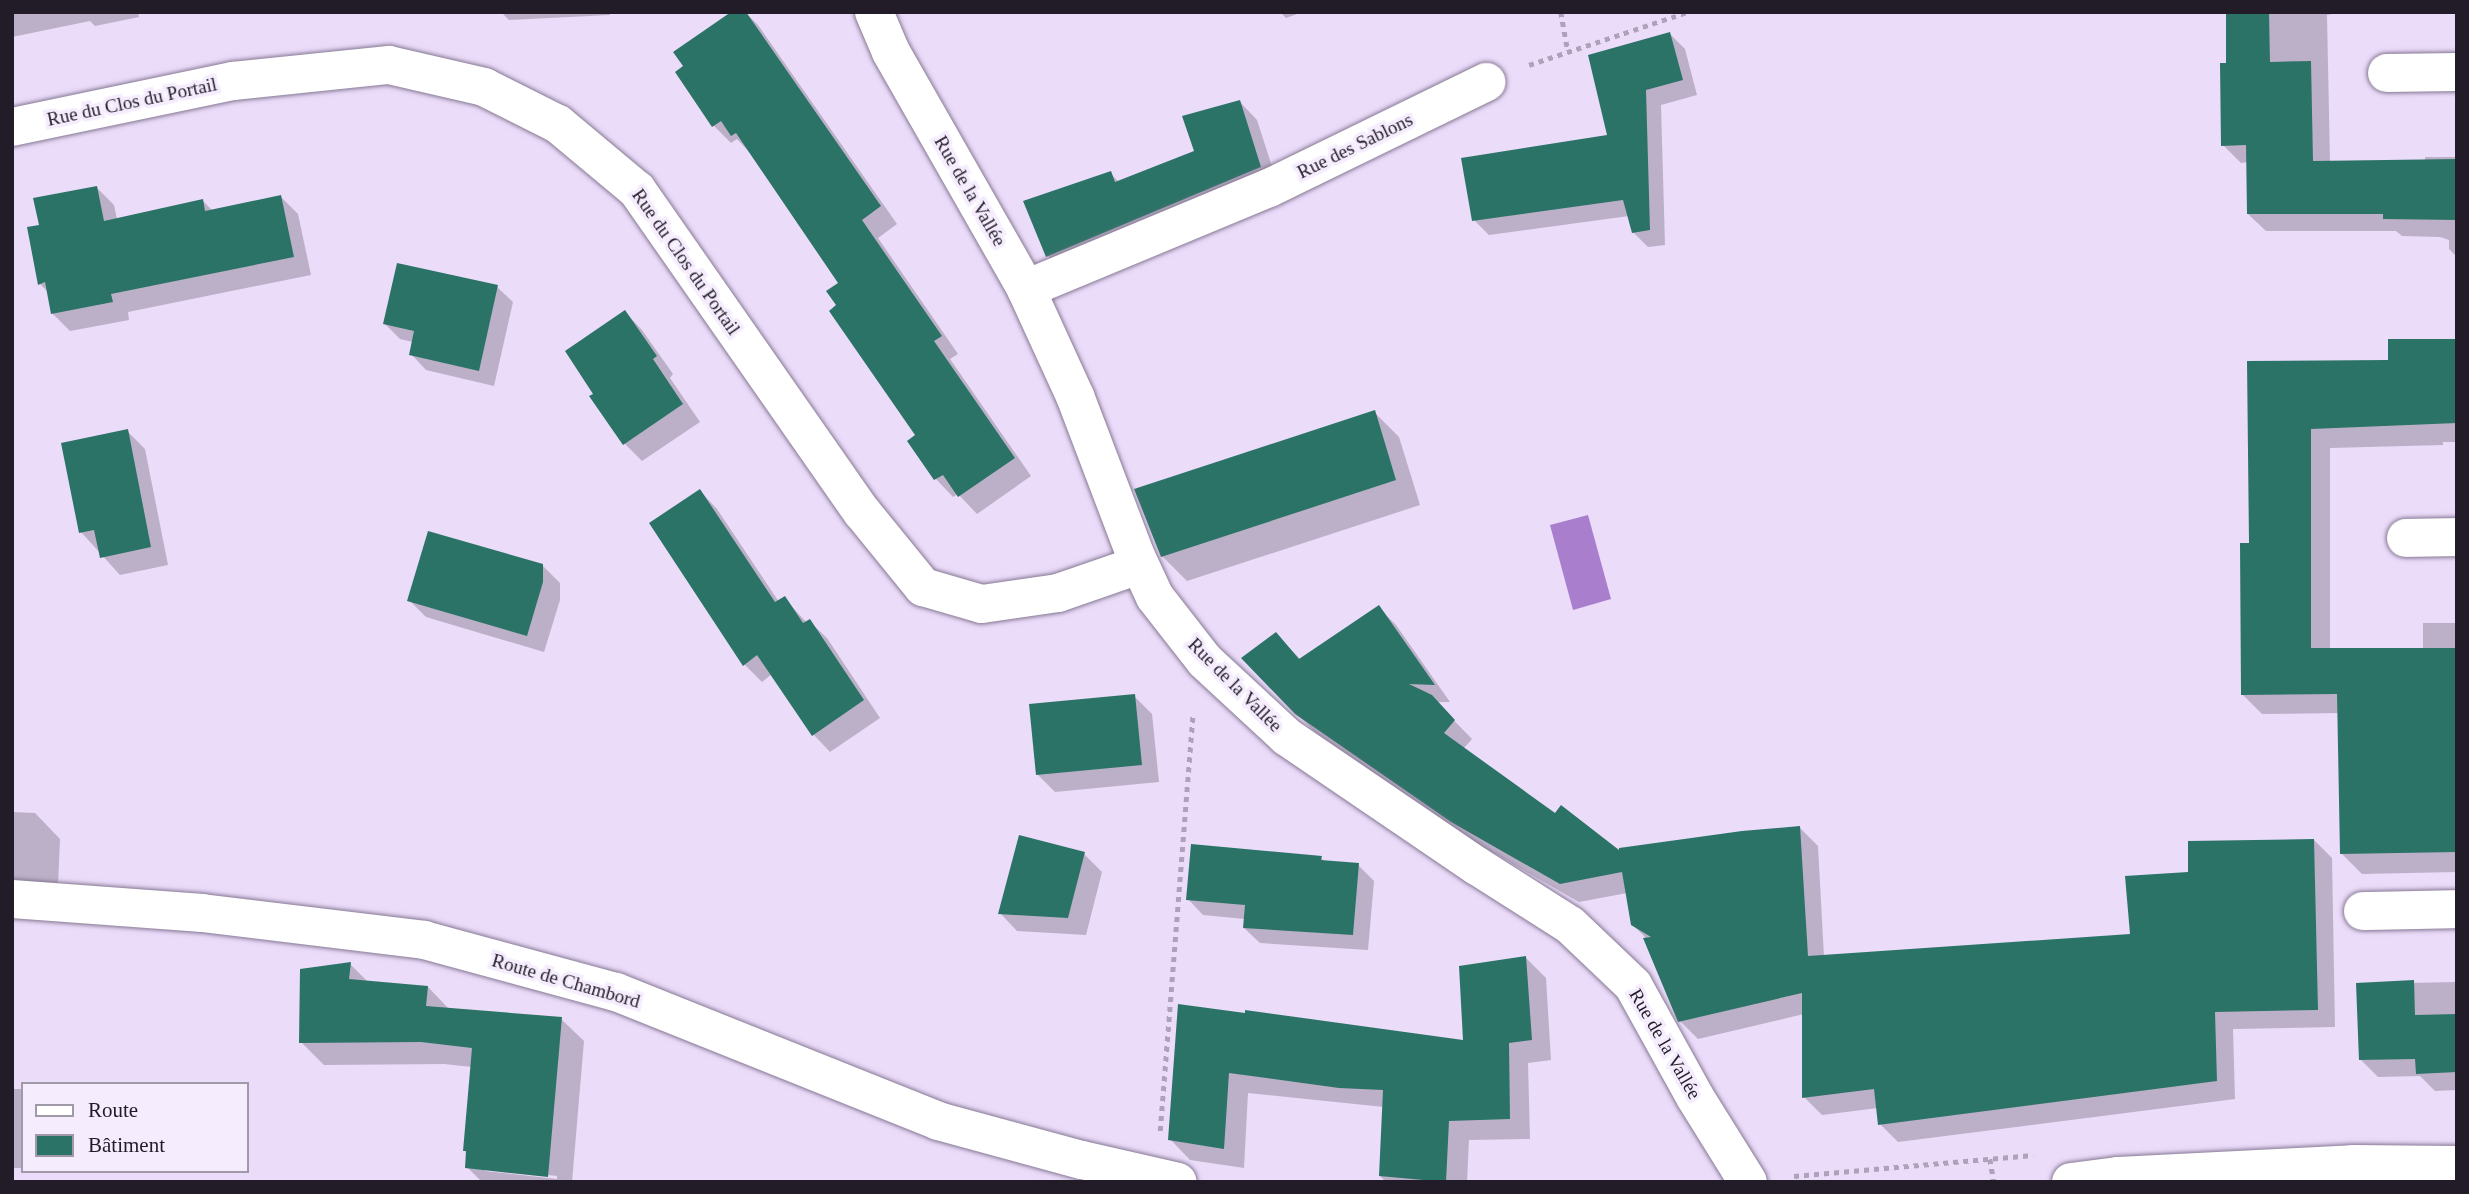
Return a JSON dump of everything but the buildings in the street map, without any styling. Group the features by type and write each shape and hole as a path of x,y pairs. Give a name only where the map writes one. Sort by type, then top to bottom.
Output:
{"street":[{"name":"Rue de la Vallée","path":"874,12 891,52 1026,289 1075,396 1139,565 1155,597 1205,661 1287,737 1477,866 1570,925 1633,985 1695,1097 1748,1182"},
{"name":"Rue du Clos du Portail","path":"12,127 233,81 389,65 484,87 558,124 637,190 862,512 923,587 982,604 1058,593 1139,565"},
{"path":"2387,73 2457,72"},
{"name":"Rue des Sablons","path":"1026,289 1269,188 1486,82"},
{"path":"2406,538 2457,537"},
{"name":"Route de Chambord","path":"12,899 202,913 424,940 616,992 938,1121 1166,1179"},
{"path":"2363,911 2457,909"},
{"path":"2071,1182 2118,1176 2353,1164 2457,1165"}],"path":[{"path":"1561,12 1568,50"},
{"path":"1486,82 1568,50 1687,12"},
{"path":"1166,1179 1194,704 1205,661"},
{"path":"1990,1159 1994,1182"}],"shaded area":[{"path":"1588,515 1611,599 1573,610 1550,525"}]}
